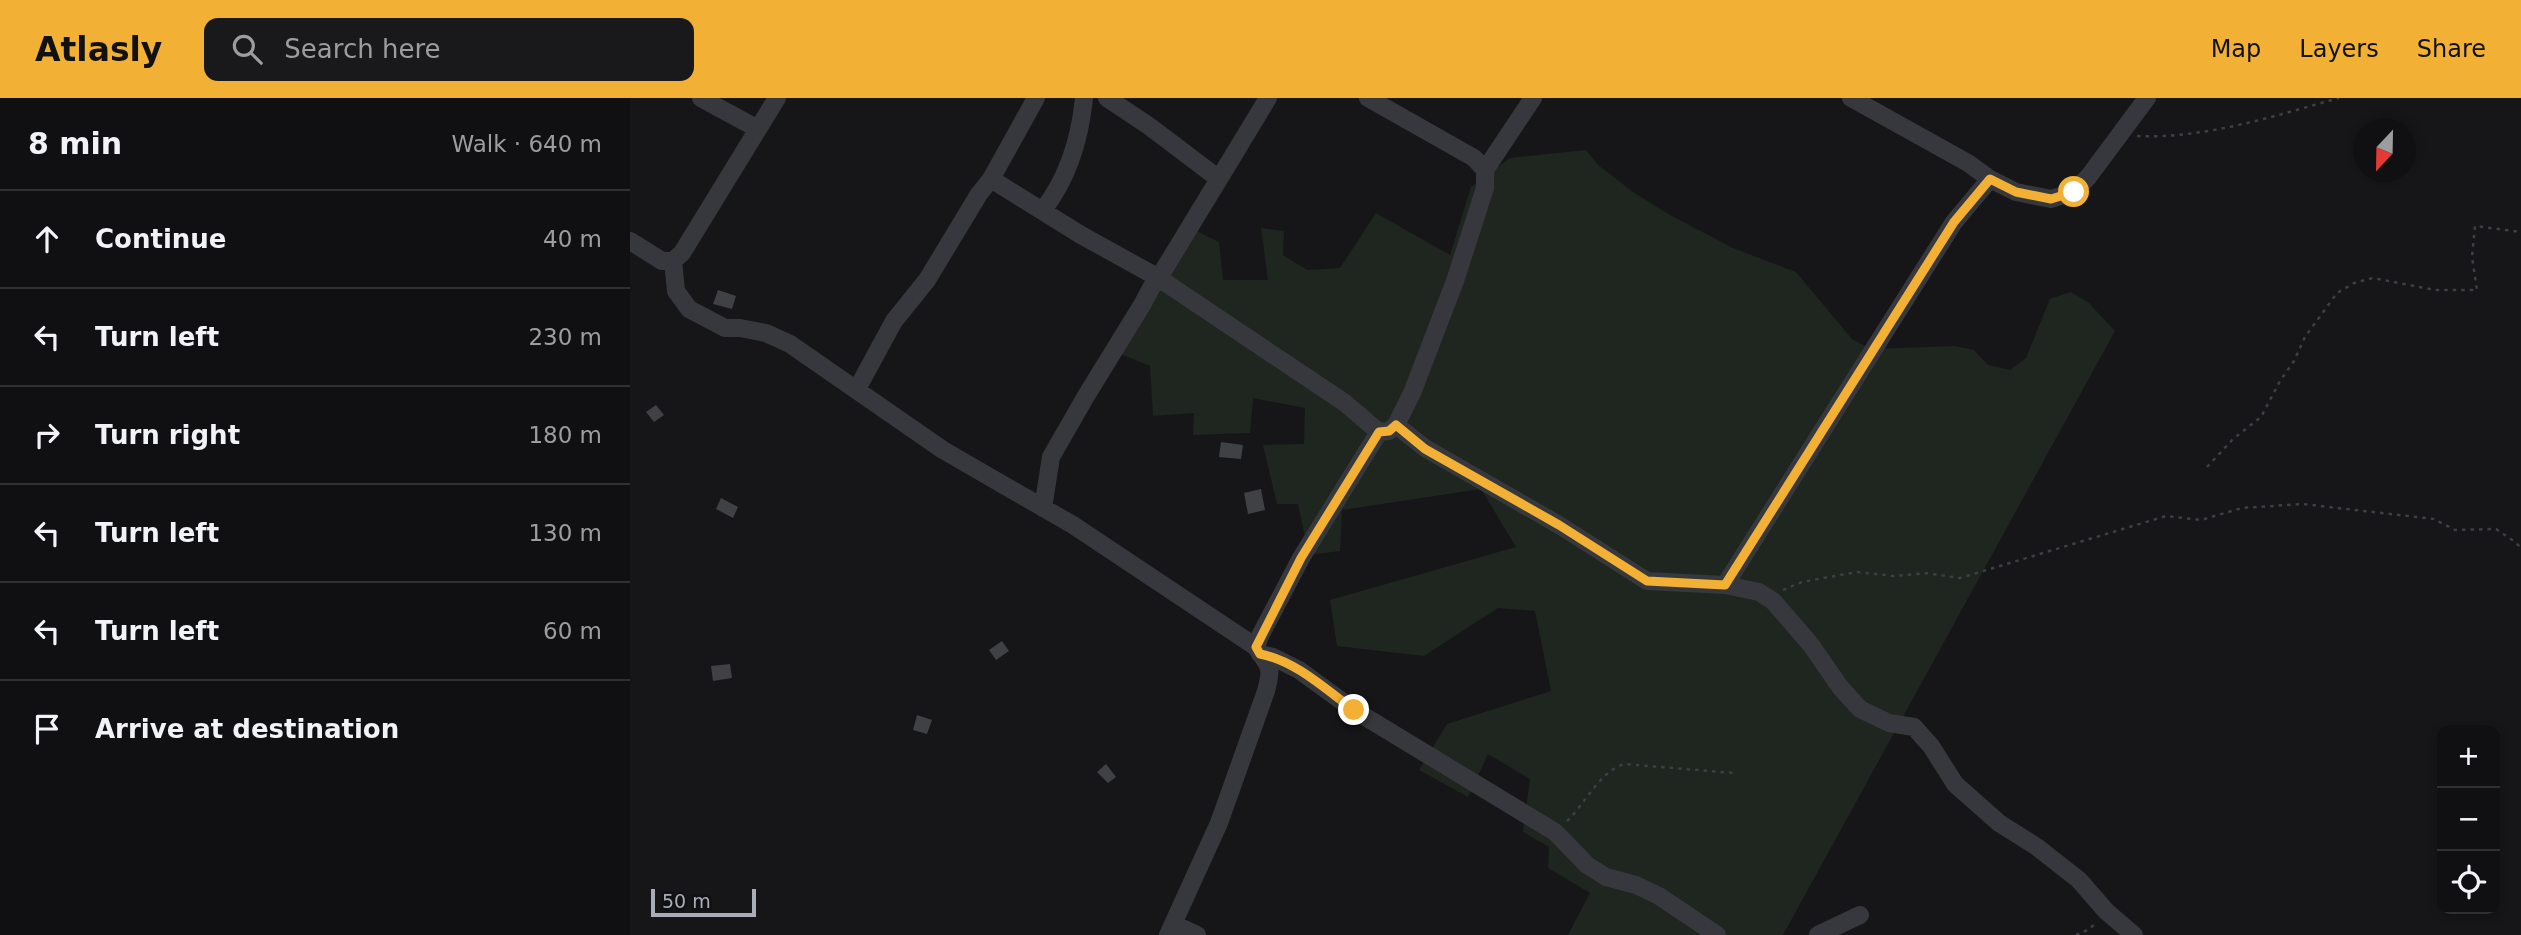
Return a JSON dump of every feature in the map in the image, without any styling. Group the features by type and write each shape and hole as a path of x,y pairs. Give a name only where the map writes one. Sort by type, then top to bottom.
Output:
{"street":[{"path":"701,98 758,129"},
{"path":"630,241 662,261 673,261 682,253 777,98"},
{"path":"857,389 894,321 927,281 957,229 991,179 1036,98"},
{"path":"1043,210 1057,192 1069,165 1078,136 1084,98"},
{"path":"1107,98 1219,179"},
{"path":"1043,508 1051,457 1157,277 1268,98"},
{"path":"1368,98 1474,158 1485,170"},
{"path":"991,179 1081,235 1157,277 1345,403 1379,432 1389,431 1396,425 1412,393 1455,281 1485,188 1485,170 1533,98"},
{"path":"1851,98 1968,163 1990,179 2016,192 2051,199 2074,192 2147,98"},
{"path":"1725,585 1954,222 1990,179"},
{"path":"673,261 676,291 689,309 724,328 740,328 766,334 790,344 943,450 1129,560 1258,650 1299,670 1354,710 1555,832 1587,865 1606,877 1636,885 1659,896 1717,935"},
{"path":"1396,425 1425,449 1559,525 1647,581 1725,585 1759,592 1773,601 1860,709 1889,723 1914,727 1931,746 1955,784 1999,823 2037,847 2079,880 2106,911 2134,935"},
{"path":"1258,650 1301,558 1379,432"},
{"path":"1197,935 1170,930 1219,823 1266,691 1271,671 1269,663 1258,650"},
{"path":"1818,935 1860,915"}],"path":[{"path":"2119,135 2157,137 2235,126 2339,98"},
{"path":"2207,467 2233,439 2261,417 2305,337 2337,293 2354,283 2373,278 2435,290 2477,290 2472,257 2475,226 2521,232"},
{"path":"1767,597 1802,582 1857,572 1894,576 1927,573 1961,578 2166,516 2201,520 2242,508 2303,504 2434,519 2455,530 2496,529 2521,548"},
{"path":"1555,832 1578,810 1610,769 1617,766 1660,766 1734,773"},
{"path":"2076,935 2090,929 2106,911"}],"shaded area":[{"path":"1586,150 1598,165 1633,192 1670,215 1733,248 1796,272 1852,339 1871,349 1954,346 1974,350 1988,365 2010,370 2026,358 2050,299 2071,292 2089,303 2115,331 1783,935 1568,935 1590,893 1548,868 1549,847 1523,832 1530,779 1488,754 1468,797 1419,770 1447,724 1551,691 1535,611 1498,608 1424,656 1337,646 1330,600 1516,547 1481,489 1342,510 1340,551 1309,555 1298,504 1277,504 1263,445 1304,444 1305,408 1253,398 1250,433 1193,435 1194,413 1153,416 1150,366 1111,350 1182,224 1219,242 1223,280 1268,280 1261,228 1284,231 1283,255 1307,270 1340,268 1376,213 1450,255 1471,187 1510,158"}],"building":[{"path":"718,290 736,296 732,309 713,304"},
{"path":"656,405 664,415 654,422 646,412"},
{"path":"1221,442 1243,445 1241,459 1219,457"},
{"path":"1261,489 1265,510 1248,514 1244,493"},
{"path":"721,498 738,507 733,518 716,509"},
{"path":"1002,641 1009,651 996,660 989,650"},
{"path":"730,664 732,678 713,681 711,666"},
{"path":"917,715 932,720 927,734 913,730"},
{"path":"1106,764 1116,777 1108,783 1097,772"}],"route":[{"path":"1354,710 1299,670 1273,657 1260,654 1256,647 1301,558 1379,432 1389,431 1396,425 1425,449 1497,488 1647,581 1725,585 1954,222 1990,179 2016,192 2051,199 2074,192"}]}
